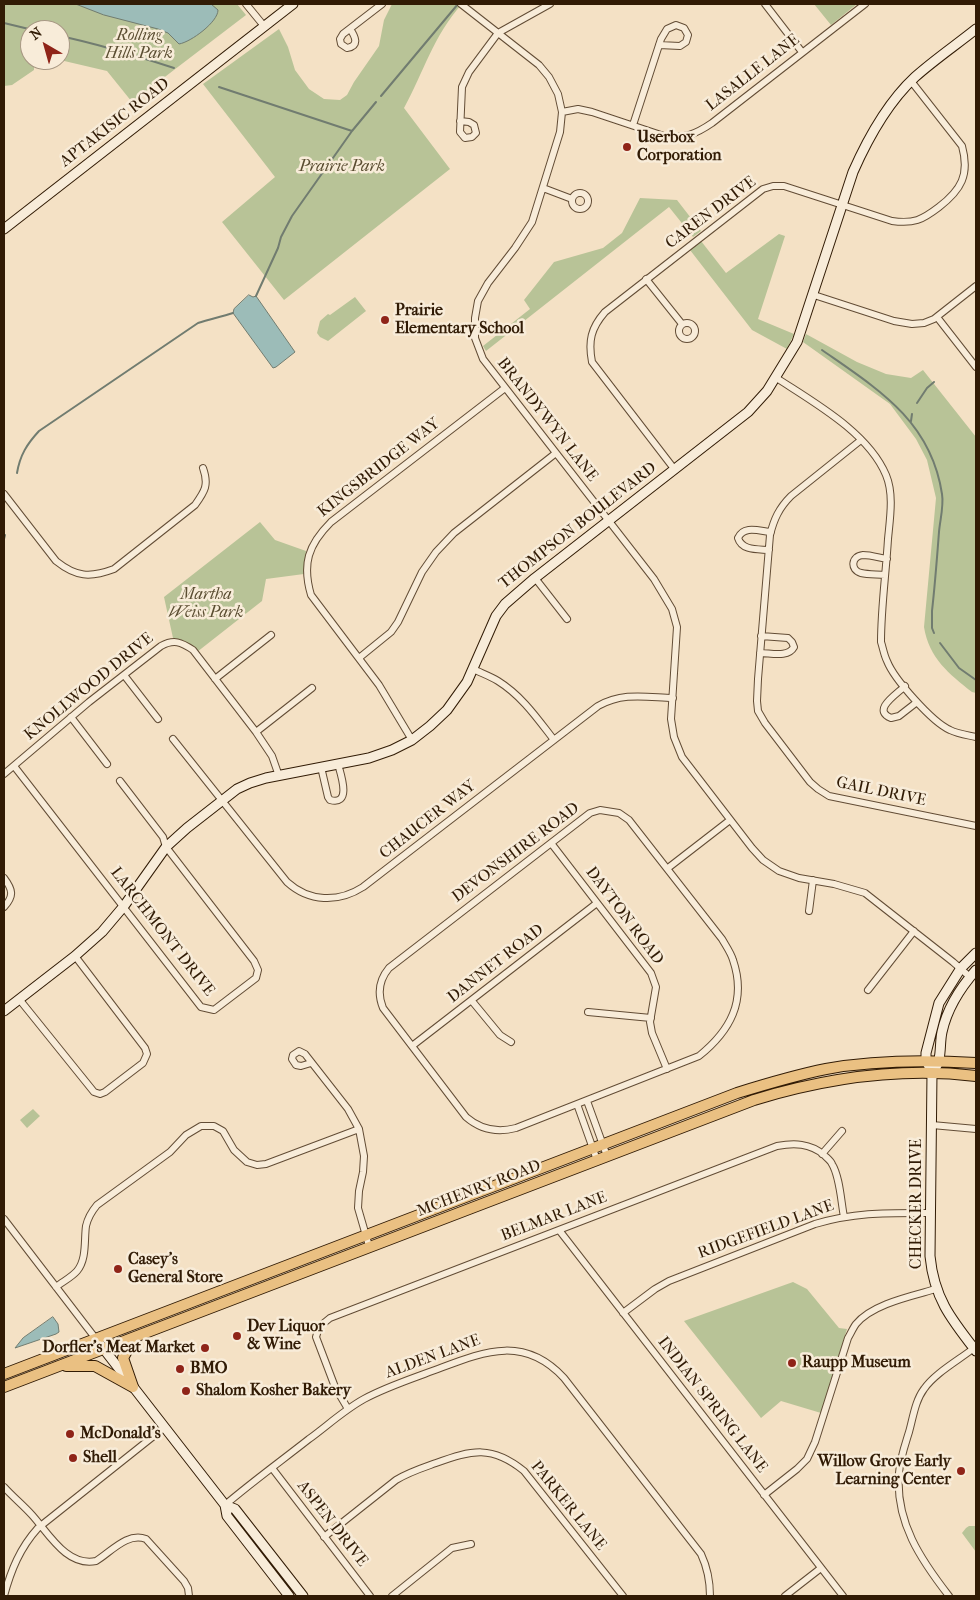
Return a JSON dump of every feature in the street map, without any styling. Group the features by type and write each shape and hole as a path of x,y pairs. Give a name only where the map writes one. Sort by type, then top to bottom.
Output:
{"main road":[{"name":"MCHENRY ROAD","path":"4,1374 737,1093 819,1070 851,1065 926,1060 976,1063"},
{"name":"MCHENRY ROAD","path":"4,1387 712,1115 776,1093 809,1085 854,1078 907,1073 976,1076"},
{"path":"133,1387 123,1358 134,1338"},
{"path":"58,1366 95,1366 133,1387"}],"street":[{"path":"246,4 264,26"},
{"name":"APTAKISIC ROAD","path":"4,229 293,4"},
{"path":"350,29 382,4"},
{"name":"BRANDYWYN LANE","path":"462,4 538,65 549,78 558,94 562,112 560,132 532,222 488,283 478,302 474,318 475,338 482,359 654,579 672,609 677,627 671,719 674,737 682,757 763,860 779,871 798,878 842,886 865,893 961,968 973,973"},
{"path":"460,121 462,87 465,79 498,33 550,4"},
{"path":"765,4 802,52"},
{"name":"LASALLE LANE","path":"562,112 578,109 592,112 664,136 687,136 700,132 865,4"},
{"path":"633,125 658,46 664,33 673,26 681,26 688,35 687,41 681,45 658,46"},
{"name":"THOMPSON BOULEVARD","path":"4,1011 75,956 102,932 124,906 166,847 221,800 250,783 392,750 412,740 430,726 447,710 467,682 496,616 504,604 748,412 766,391 797,342 854,172 864,148 883,116 911,81 976,29"},
{"name":"CAREN DRIVE","path":"675,470 592,362 590,350 592,331 597,321 605,312 646,279 762,189 784,186 892,221 905,223 926,217 951,198 960,186 964,175 966,160 962,146 911,81"},
{"path":"543,188 572,199"},
{"path":"646,279 682,324"},
{"path":"814,295 894,321 912,324 924,323 937,317 976,286"},
{"path":"937,317 976,368"},
{"path":"775,377 836,418 861,440 876,458 887,476 891,501 881,642 887,662 918,702 939,724 950,730 976,737"},
{"name":"KINGSBRIDGE WAY","path":"412,740 379,685 311,595 306,566 314,541 331,522 505,388"},
{"name":"GAIL DRIVE","path":"861,440 791,496 780,507 774,519 771,532 761,636 758,711 770,730 810,782 829,796 976,826"},
{"path":"359,658 391,632 398,622 422,572 436,552 454,533 556,453"},
{"path":"4,494 56,562 77,574 99,574 114,569 195,505 201,496 207,480 203,468"},
{"path":"769,550 745,547 740,544 738,538 741,532 745,530 771,532"},
{"path":"886,575 860,573 853,565 857,556 864,555 887,559"},
{"path":"535,578 567,619"},
{"path":"215,679 271,635"},
{"path":"760,653 786,654 792,651 794,647 788,638 761,636"},
{"name":"KNOLLWOOD DRIVE","path":"4,774 71,717 161,646 175,641 183,643 192,650 256,732 272,756 278,776"},
{"path":"473,670 496,680 514,692 526,703 554,740"},
{"path":"124,675 158,719"},
{"path":"905,686 885,705 884,714 890,718 896,718 918,702"},
{"path":"256,732 312,688"},
{"name":"CHAUCER WAY","path":"173,739 293,887 308,895 320,898 337,898 363,888 608,700 630,696 673,698"},
{"path":"71,717 107,764"},
{"path":"321,767 328,797 330,800 336,801 341,799 344,789 338,764"},
{"name":"LARCHMONT DRIVE","path":"14,766 201,1008 214,1010 256,978 258,970 254,961 166,847"},
{"path":"120,780 163,836 166,847"},
{"name":"DEVONSHIRE ROAD","path":"600,810 619,813 634,825 668,868 722,940 733,959 737,976 738,998 733,1016 725,1030 699,1056 587,1101 507,1130 493,1130 480,1127 466,1117 383,1008 380,1001 379,988 389,968 590,813 600,810"},
{"path":"668,868 730,820"},
{"name":"DAYTON ROAD","path":"551,843 652,973 656,987 651,1018 652,1033 667,1069"},
{"path":"4,878 9,884 11,892 10,900 4,908"},
{"path":"809,911 813,880"},
{"name":"DANNET ROAD","path":"412,1046 597,903"},
{"path":"868,990 914,931"},
{"path":"932,1073 926,1060 927,1046 939,1003 961,968 976,953"},
{"path":"19,999 94,1092 100,1094 105,1092 143,1063 147,1054 145,1048 75,956"},
{"path":"932,1073 940,1061 940,1045 946,1020 958,993 973,973"},
{"path":"472,1000 500,1035 511,1042"},
{"path":"588,1012 651,1018"},
{"path":"311,1063 348,1109 359,1129 364,1156 358,1208 369,1246"},
{"name":"CHECKER DRIVE","path":"932,1073 930,1256 936,1289 947,1311 975,1350"},
{"path":"587,1101 607,1156"},
{"path":"577,1104 597,1160"},
{"path":"56,1287 76,1272 80,1266 83,1257 86,1224 97,1205 170,1152 195,1128 207,1125 221,1129 240,1157 246,1162 257,1165 266,1164 359,1129"},
{"path":"932,1125 976,1129"},
{"path":"842,1131 822,1154 832,1163 844,1217"},
{"name":"BELMAR LANE","path":"348,1409 334,1387 316,1337 318,1329 330,1318 777,1146 802,1144 812,1147 822,1154"},
{"name":"RIDGEFIELD LANE","path":"623,1313 669,1281 815,1224 873,1213 930,1213"},
{"path":"4,1219 225,1505 227,1516 289,1596"},
{"name":"INDIAN SPRING LANE","path":"559,1230 842,1596"},
{"path":"764,1494 807,1459 815,1442 848,1338 855,1325 875,1309 936,1289"},
{"name":"ALDEN LANE","path":"225,1505 348,1409 375,1393 477,1354 512,1350 540,1359 564,1378 701,1554 710,1579 710,1596"},
{"path":"949,1596 915,1547 904,1520 900,1499 899,1474 905,1443 918,1401 924,1389 934,1379 975,1350"},
{"path":"8,1596 4,1595 11,1570 18,1554 28,1539 41,1526 165,1427"},
{"name":"PARKER LANE","path":"324,1537 396,1480 409,1473 463,1453 480,1452 493,1454 511,1460 524,1471 623,1596"},
{"name":"ASPEN DRIVE","path":"272,1468 370,1596"},
{"path":"4,1488 65,1553 80,1561 89,1562 102,1557 131,1538 146,1539 182,1578 187,1586 189,1596"},
{"path":"225,1505 235,1509 303,1596"},
{"path":"392,1596 452,1548 470,1544"},
{"path":"785,1596 821,1568"}],"green space":[{"name":"Rolling Hills Park","path":"4,4 237,4 246,15 132,102 107,71 70,62 70,20 20,20 20,70 34,70 12,85 4,86"},
{"name":"Prairie Park","path":"392,4 462,4 436,41 404,108 450,169 284,300 222,222 275,177 203,84 279,29 288,47 295,70 309,89 324,99 340,100 347,95 379,46 384,20"},
{"path":"814,4 857,4 831,25"},
{"path":"640,198 677,200 701,231 693,237 669,207 486,351 483,346 530,309 524,300 554,262 603,248 622,233"},
{"path":"779,234 785,236 758,319 794,334 787,349 752,330 690,250 701,241 726,273"},
{"path":"355,297 366,311 328,341 320,337 317,333 320,321"},
{"path":"806,334 857,362 886,374 911,378 923,370 976,437 976,693 972,692 941,664 930,648 924,627 936,498 927,460 916,439 890,404 803,342"},
{"name":"Martha Weiss Park","path":"260,522 275,540 306,551 304,574 266,579 262,601 197,652 185,641 173,638 164,597"},
{"path":"33,1109 40,1116 27,1128 20,1120"},
{"path":"793,1282 807,1289 839,1328 847,1329 821,1413 781,1401 761,1418 684,1321"},
{"path":"969,1526 976,1526 976,1552 962,1533"}],"water":[{"path":"76,4 211,4 218,10 217,15 209,26 190,40 179,44 168,33 158,29 104,15"},
{"path":"249,295 256,296 295,352 276,367 273,368 233,313 234,309"},
{"path":"53,1317 58,1324 59,1332 15,1348 23,1338"}],"waterway":[{"path":"381,96 458,4"},
{"path":"4,23 20,27"},
{"path":"70,38 103,46 174,68"},
{"path":"219,87 352,131"},
{"path":"256,296 292,216 352,131 376,102"},
{"path":"17,473 25,450 39,431 198,323 233,313"},
{"path":"822,350 882,393 899,409 914,427 926,446 936,468 943,503 932,611 932,628 934,633"},
{"path":"917,403 927,388 934,382"},
{"path":"911,421 912,414"},
{"path":"4,539 5,535"},
{"path":"940,643 959,668 976,680"}],"place":[{"name":"Userbox Corporation","path":"627,147"},
{"name":"Prairie Elementary School","path":"385,320"},
{"name":"Casey's General Store","path":"118,1269"},
{"name":"Dev Liquor & Wine","path":"237,1336"},
{"name":"Dorfler's Meat Market","path":"205,1348"},
{"name":"Raupp Museum","path":"792,1363"},
{"name":"BMO","path":"180,1369"},
{"name":"Shalom Kosher Bakery","path":"186,1391"},
{"name":"McDonald's","path":"70,1434"},
{"name":"Shell","path":"73,1458"},
{"name":"Willow Grove Early Learning Center","path":"961,1471"}]}
